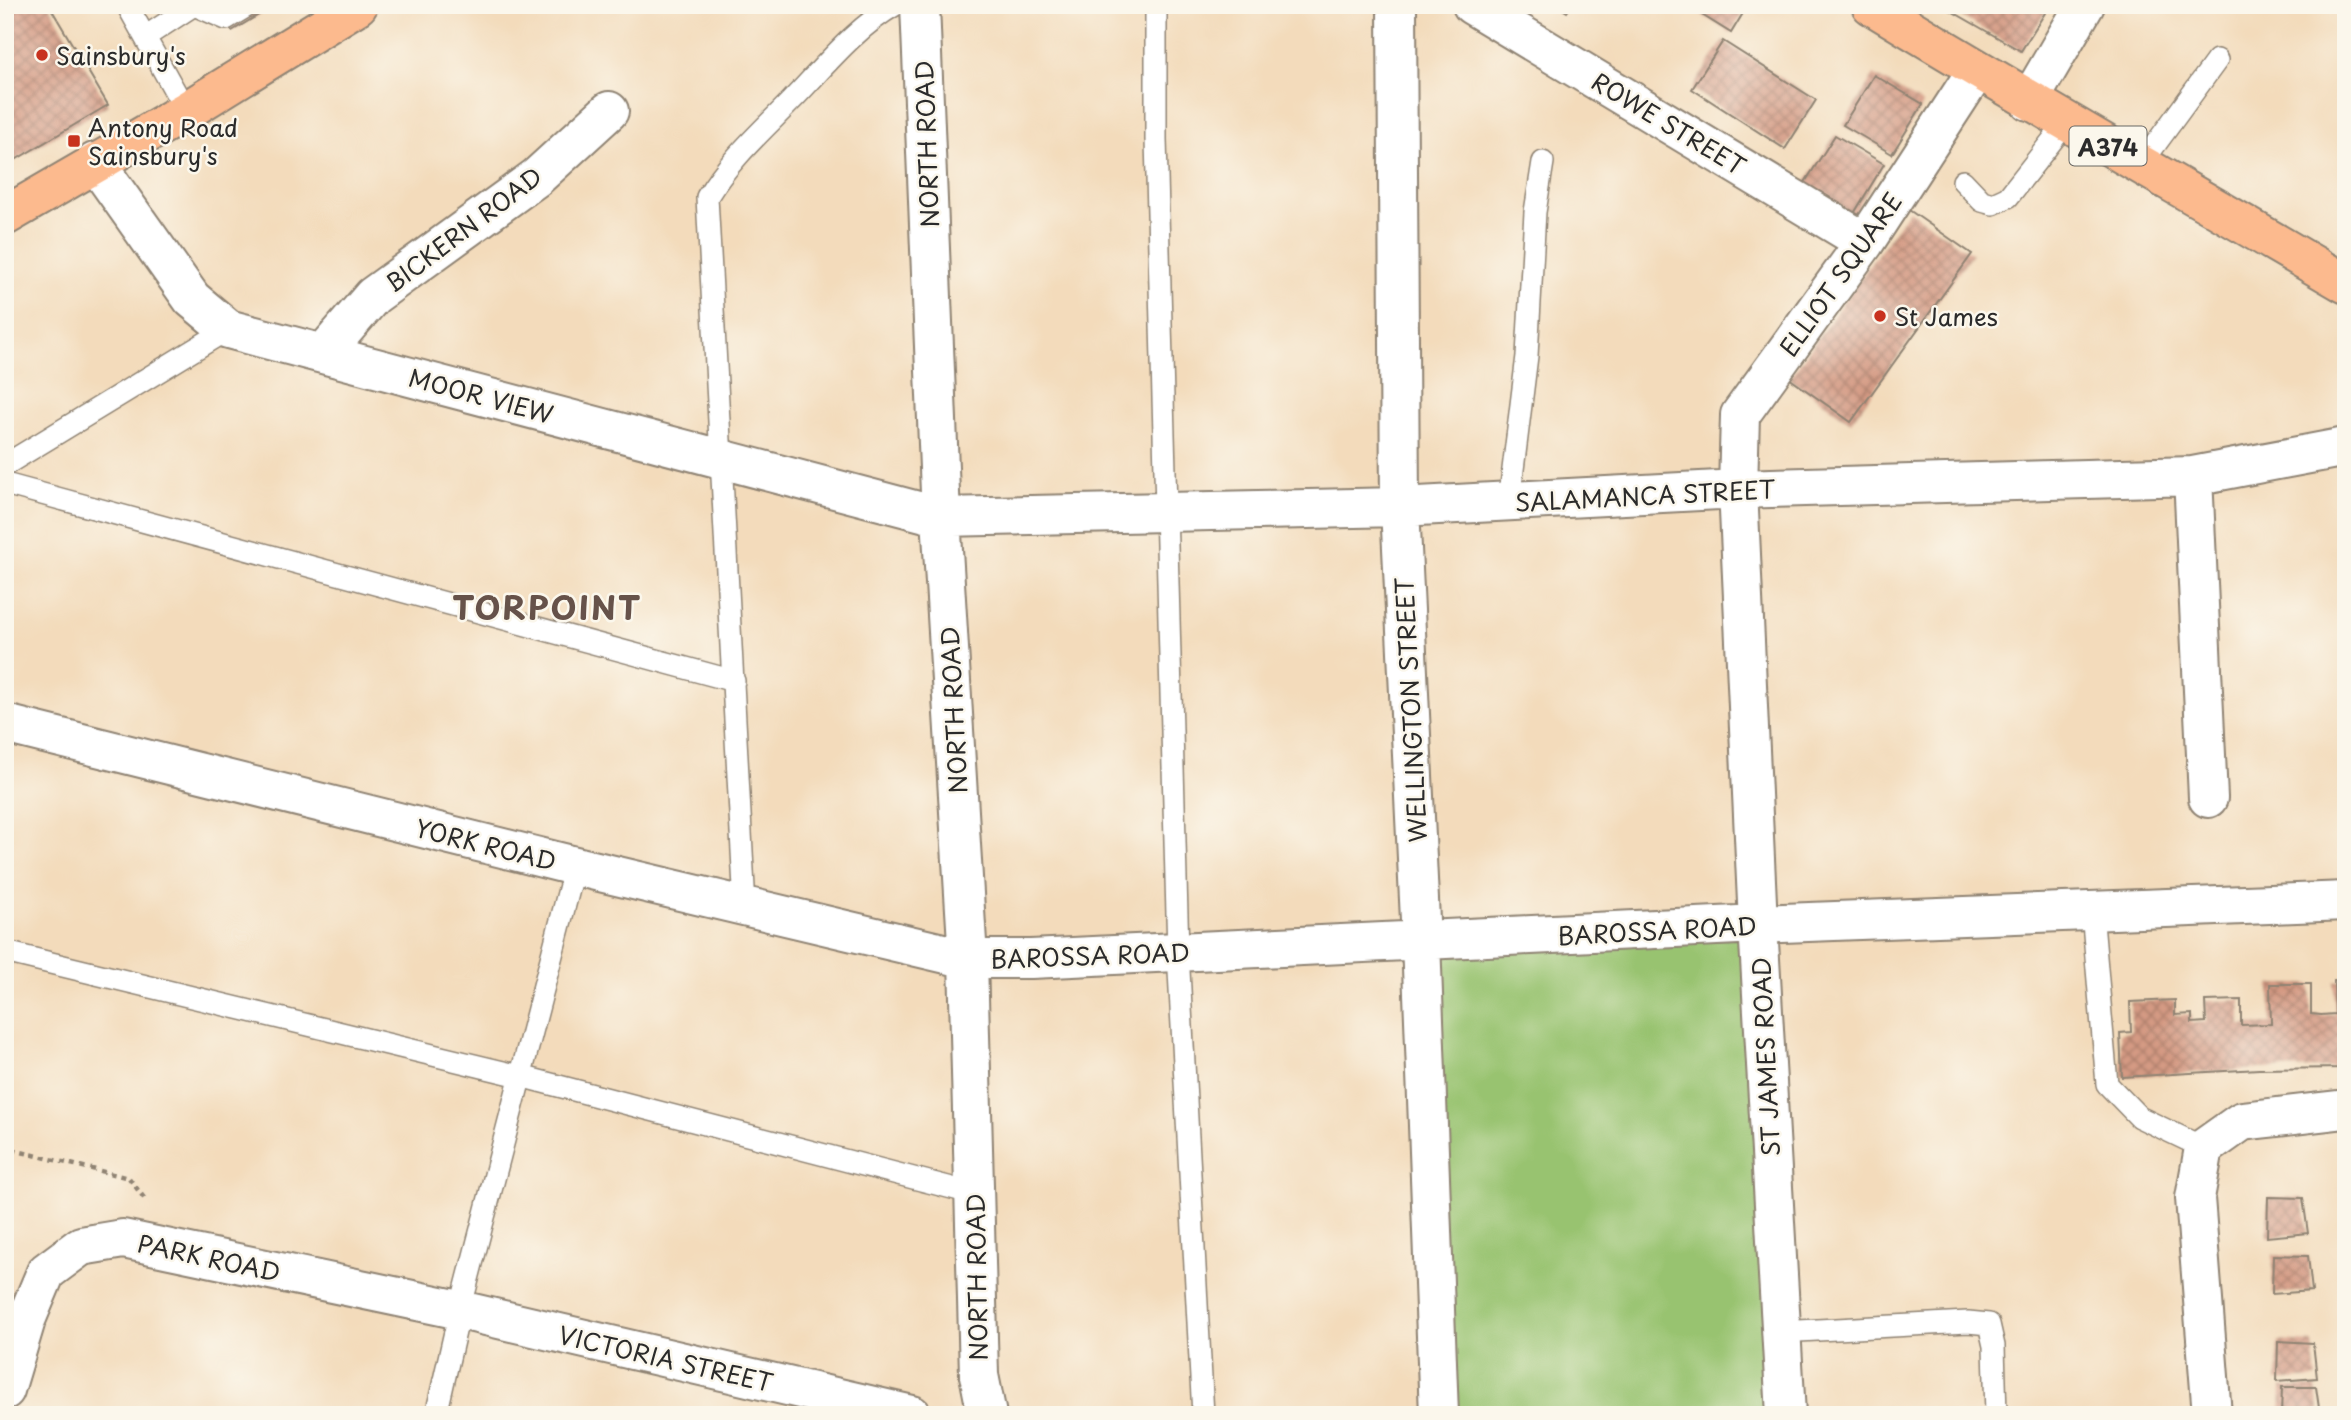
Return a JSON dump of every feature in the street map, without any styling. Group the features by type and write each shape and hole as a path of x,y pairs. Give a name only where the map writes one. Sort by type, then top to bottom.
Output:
{"main road":[{"path":"5,216 186,111 358,5"},
{"name":"A374","path":"1871,5 2066,123 2141,163 2346,284"}],"street":[{"name":"NORTH ROAD","path":"920,5 941,517 968,959 979,1375 987,1415"},
{"name":"WELLINGTON STREET","path":"1397,5 1400,507 1421,941 1439,1415"},
{"name":"ROWE STREET","path":"1472,5 1865,242"},
{"path":"2029,101 2085,5"},
{"name":"ELLIOT SQUARE","path":"1738,489 1740,415 1865,242 1978,70"},
{"name":"BICKERN ROAD","path":"324,353 373,296 537,177 609,111"},
{"name":"MOOR VIEW","path":"95,162 192,299 228,329 941,517"},
{"name":"SALAMANCA STREET","path":"941,517 1400,507 1738,489 2193,476 2346,447"},
{"path":"2193,476 2208,798"},
{"name":"ST JAMES ROAD","path":"1738,489 1758,924 1786,1415"},
{"name":"YORK ROAD","path":"5,724 575,866 968,959"},
{"name":"BAROSSA ROAD","path":"968,959 1031,959 1758,924 2346,901"},
{"path":"2212,1415 2195,1198 2204,1148 2242,1121 2346,1109"},
{"name":"PARK ROAD","path":"5,1390 26,1320 46,1272 81,1246 91,1244 123,1239 460,1310"},
{"name":"VICTORIA STREET","path":"460,1310 912,1415"}],"lane":[{"path":"127,5 186,111"},
{"path":"145,37 194,5 226,19 249,5"},
{"path":"745,907 707,197 730,164 834,56 876,16 895,5"},
{"path":"1156,5 1156,139 1178,952 1203,1415"},
{"path":"2141,163 2217,61"},
{"path":"1963,181 1982,201 1993,204 2008,197 2066,123"},
{"path":"1509,502 1527,356 1535,212 1544,162"},
{"path":"5,465 228,329"},
{"path":"5,484 734,681"},
{"path":"436,1415 460,1310 575,866"},
{"path":"2092,911 2107,1084 2139,1117 2204,1148"},
{"path":"5,953 520,1076 975,1194"},
{"path":"1780,1332 1968,1322 1989,1324 1993,1346 1996,1415"}],"path":[{"path":"5,1144 9,1150 129,1178 147,1202"},
{"path":"5,1164 9,1150"}],"green space":[{"path":"1744,937 1774,1415 1446,1415 1428,946"}],"building":[{"name":"Sainsbury's","path":"5,5 49,5 108,105 5,166"},
{"path":"216,5 275,5 232,31"},
{"path":"1556,5 1572,5 1567,12"},
{"path":"1686,5 1748,5 1731,33"},
{"path":"1941,5 2050,5 2021,51"},
{"path":"1723,41 1816,100 1785,149 1692,89"},
{"path":"1874,75 1923,104 1892,154 1843,125"},
{"path":"1835,135 1884,164 1853,215 1804,184"},
{"name":"St James","path":"1909,210 1972,254 1851,422 1789,378"},
{"path":"2346,980 2346,1068 2259,1069 2122,1077 2120,1033 2131,1032 2130,1002 2175,1000 2175,1015 2192,1014 2192,1023 2206,1022 2205,1001 2241,1000 2241,1025 2271,1024 2270,984 2311,984 2311,1014 2321,1015 2335,1014 2334,981"},
{"path":"2268,1197 2303,1198 2308,1233 2267,1237"},
{"path":"2273,1255 2308,1256 2312,1291 2272,1294"},
{"path":"2278,1341 2313,1343 2317,1378 2277,1381"},
{"path":"2282,1387 2316,1387 2320,1415 2281,1415"}],"place":[{"name":"Sainsbury's","path":"42,55"},
{"name":"Antony Road Sainsbury's","path":"74,141"},
{"name":"St James","path":"1880,316"}],"district":[{"name":"TORPOINT","path":"547,607"}]}
